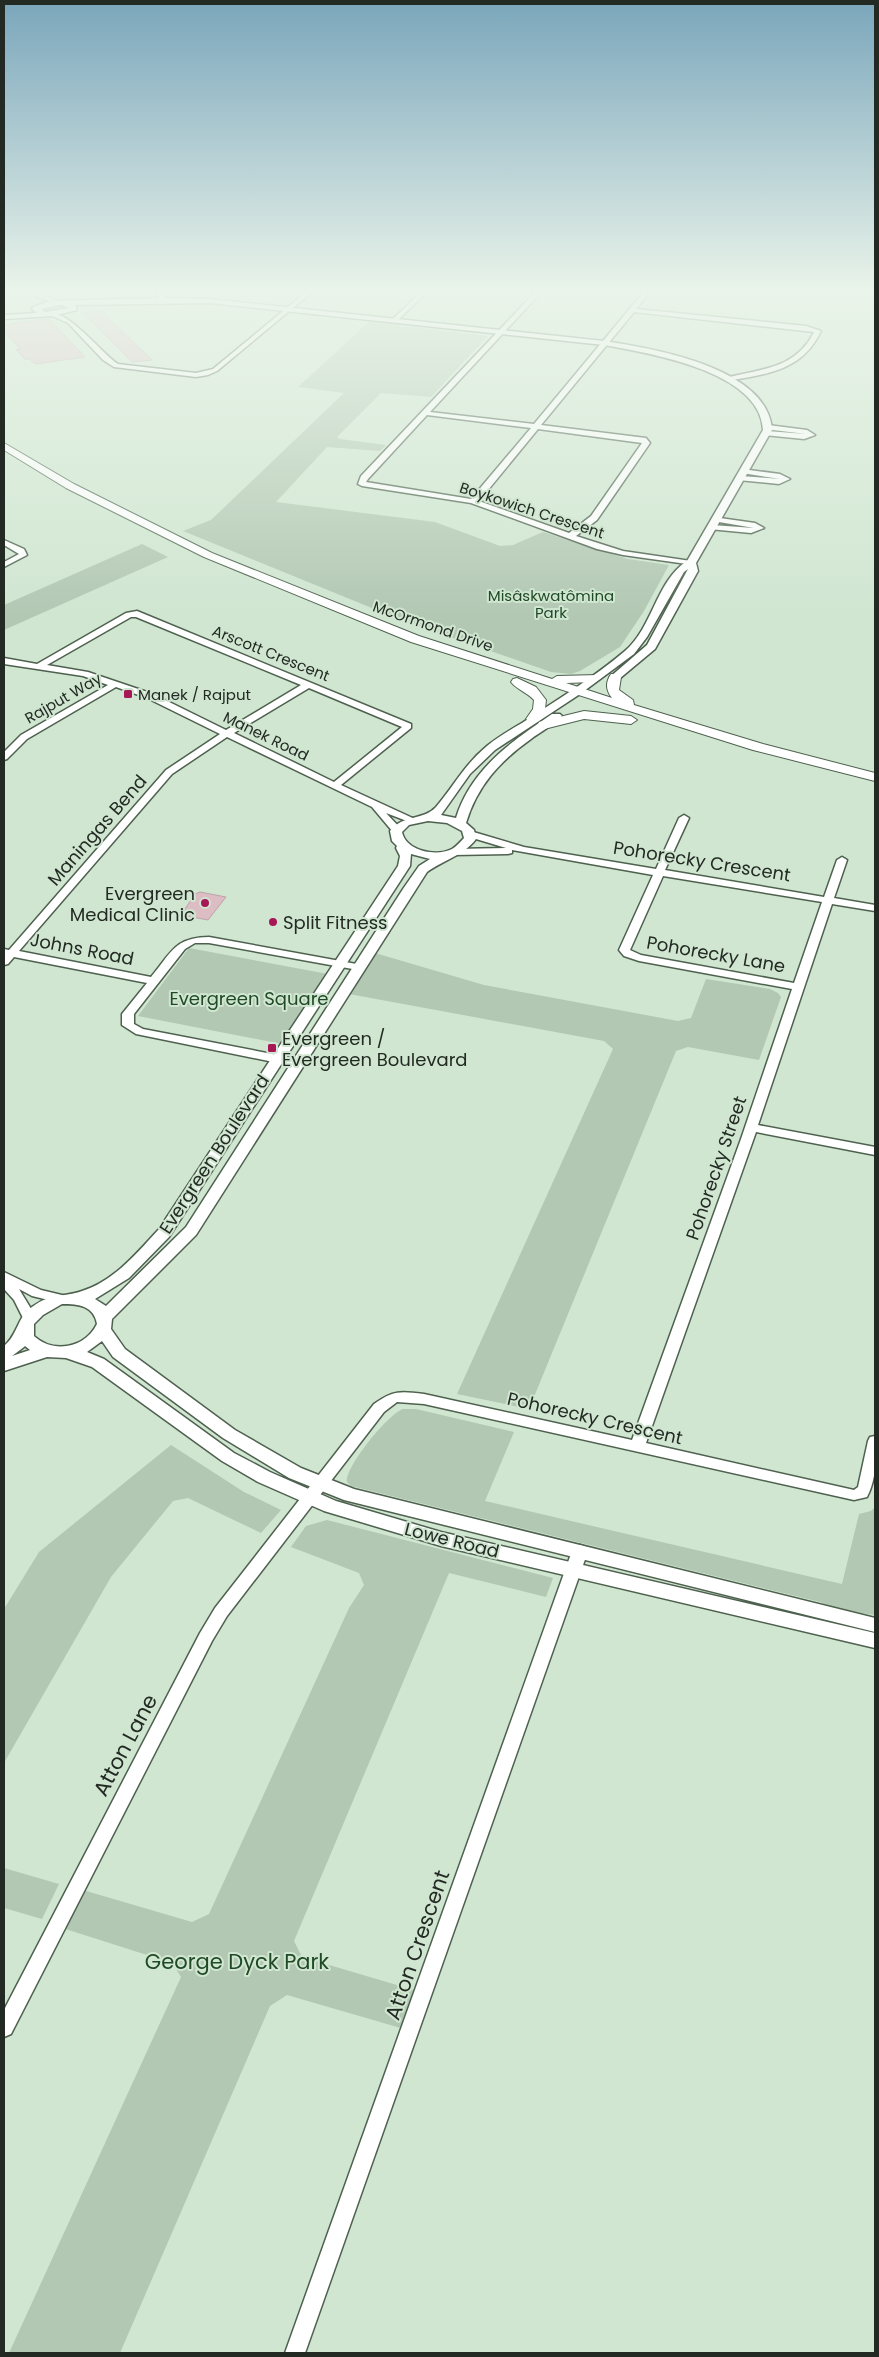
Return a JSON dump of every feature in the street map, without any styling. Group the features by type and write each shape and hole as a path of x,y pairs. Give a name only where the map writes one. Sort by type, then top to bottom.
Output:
{"main road":[{"name":"McOrmond Drive","path":"4,446 70,486 208,555 414,639 536,678 632,720 752,755 875,787"},
{"name":"McOrmond Drive","path":"4,458 87,505 196,561 400,643 518,682 652,716 768,750 875,777"},
{"path":"615,677 612,688 617,697 652,716"},
{"path":"536,678 570,681 595,678"},
{"path":"518,682 532,690 540,700 538,722 584,715 632,720"}],"street":[{"name":"Boykowich Crescent","path":"439,398 364,478 362,484 472,501 623,553 691,563"},
{"path":"472,501 478,499 560,398"},
{"path":"576,697 595,678 623,659 637,644 680,570 691,563 743,475 768,430 764,416 753,398"},
{"path":"425,413 643,440 646,443 594,518 570,536"},
{"path":"4,542 21,551 23,555 4,565"},
{"path":"428,818 439,811 466,772 482,755 576,697 615,677 642,656 658,638 693,571 691,563"},
{"name":"Arscott Crescent","path":"40,666 129,615 137,614 408,726 334,786"},
{"name":"Manek Road","path":"4,661 85,674 150,696 334,786 412,820"},
{"name":"Rajput Way","path":"4,757 24,737 115,684"},
{"name":"Maningas Bend","path":"4,962 8,953 157,784 182,762 309,684"},
{"path":"460,823 469,794 485,773 538,722"},
{"name":"Manek Road","path":"370,803 397,830"},
{"path":"397,830 412,820 439,818 460,823 470,834"},
{"path":"658,873 684,818"},
{"name":"Evergreen Boulevard","path":"68,1299 91,1296 108,1286 122,1276 164,1233 404,866 406,856 395,836 397,830"},
{"name":"Evergreen Boulevard","path":"104,1324 120,1301 170,1256 191,1231 358,967 423,869 467,844 470,834"},
{"name":"Pohorecky Crescent","path":"470,834 523,850 875,908"},
{"path":"402,848 421,855 450,853"},
{"name":"Pohorecky Crescent","path":"450,853 523,850"},
{"name":"Pohorecky Street","path":"637,1447 751,1127 842,860"},
{"name":"Pohorecky Lane","path":"658,873 625,944 624,950 628,954 798,987"},
{"path":"298,1063 132,1029 128,1024 128,1014 182,946 200,940 358,967"},
{"name":"Johns Road","path":"8,953 154,981"},
{"path":"751,1127 875,1151"},
{"path":"4,1276 37,1293 94,1305 104,1324 88,1345 64,1352 46,1351 35,1346 28,1339 27,1323 20,1298 4,1281"},
{"path":"4,1354 18,1343 27,1323 37,1309 68,1299"},
{"name":"Lowe Road","path":"104,1324 119,1353 230,1434 274,1461 343,1511 441,1540 574,1569 875,1641"},
{"path":"4,1365 46,1351"},
{"name":"Lowe Road","path":"64,1352 98,1363 228,1457 264,1476 314,1490 350,1495 580,1551 875,1625"},
{"name":"Pohorecky Crescent","path":"314,1490 380,1408 392,1398 400,1396 424,1398 854,1495 862,1493 865,1487 875,1441"},
{"name":"Atton Lane","path":"4,2028 206,1637 222,1612 314,1490"},
{"name":"Atton Crescent","path":"295,2353 580,1551"}],"green space":[{"name":"Misâskwatômina Park","path":"339,398 376,398 337,437 386,445 380,451 327,447 276,502 435,522 500,546 513,545 543,532 628,559 669,565 644,611 620,647 580,671 571,674 551,672 399,619 183,531 211,520"},
{"path":"142,544 168,557 4,630 4,605"},
{"name":"Evergreen Square","path":"189,948 328,974 282,1044 138,1016"},
{"path":"375,953 484,985 678,1021 691,1018 706,979 770,989 781,997 759,1060 688,1047 676,1051 529,1409 457,1394 613,1049 604,1041 349,994"},
{"path":"403,1409 416,1409 514,1432 485,1501 842,1584 859,1514 871,1511 875,1507 875,1615 839,1610 820,1602 351,1486 347,1482 348,1475 360,1454 378,1430"},
{"path":"171,1445 244,1492 281,1510 261,1533 188,1498 173,1501 111,1577 4,1763 4,1609 39,1552"},
{"name":"George Dyck Park","path":"327,1520 553,1578 546,1597 449,1573 294,1941 302,1957 424,1993 411,2031 287,1995 270,2006 120,2353 9,2353 181,1977 172,1963 56,1926 76,1888 192,1922 209,1914 349,1608 364,1585 359,1573 291,1547 306,1526"},
{"path":"4,1868 59,1884 42,1919 4,1908"}],"building":[{"name":"Evergreen Medical Clinic","path":"200,892 226,897 208,920 181,915 195,894"}],"place":[{"name":"Manek / Rajput","path":"128,694"},
{"name":"Evergreen Medical Clinic","path":"205,903"},
{"name":"Split Fitness","path":"273,922"},
{"name":"Evergreen / Evergreen Boulevard","path":"272,1048"}]}
